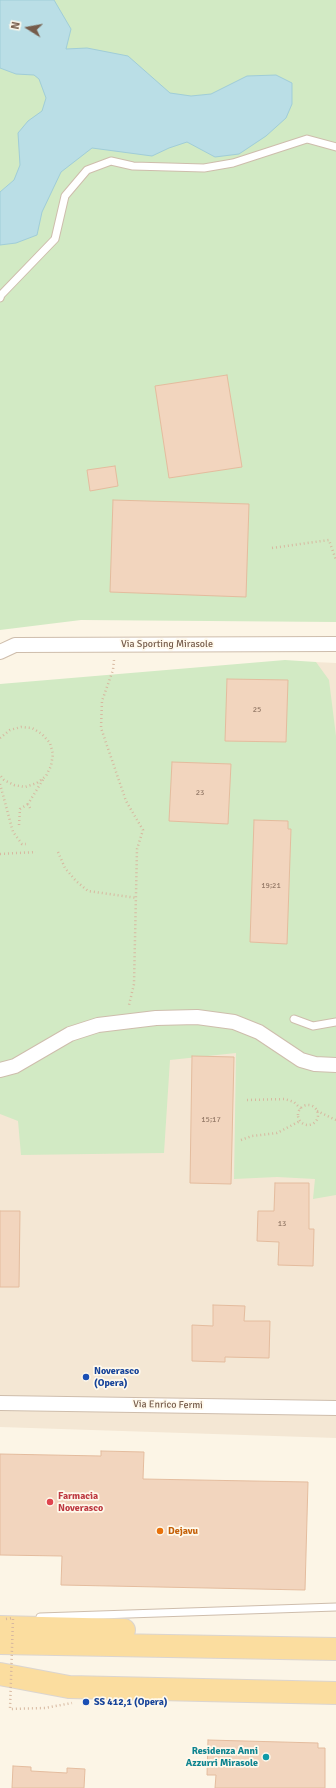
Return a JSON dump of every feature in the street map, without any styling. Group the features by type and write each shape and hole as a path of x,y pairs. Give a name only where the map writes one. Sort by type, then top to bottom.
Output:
{"main road":[{"path":"3,1623 165,1631 217,1647"},
{"path":"0,1643 336,1649"},
{"path":"0,1673 336,1680"},
{"path":"0,1673 69,1687 336,1693"}],"street":[{"name":"Via Sporting Mirasole","path":"0,652 15,645 336,644"},
{"path":"0,1070 15,1066 70,1034 98,1025 156,1018 197,1017 234,1022 260,1032 301,1060 315,1064 336,1065"},
{"name":"Via Enrico Fermi","path":"0,1403 336,1408"}],"lane":[{"path":"0,298 1,295 55,239 65,196 87,170 111,161 133,166 204,168 233,163 307,139 336,147"},
{"path":"294,1019 313,1026 336,1022"},
{"path":"3,1623 336,1608"}],"path":[{"path":"272,548 330,540 336,560"},
{"path":"117,644 113,670 102,701 102,728 126,801 143,830 136,849 137,898 134,984 127,1021"},
{"path":"0,738 10,730 21,727 32,728 42,734 50,743 53,754 52,766 28,804 20,809 19,825"},
{"path":"0,775 4,780 14,785 26,787 37,783 46,776"},
{"path":"0,784 13,832 22,844 26,844"},
{"path":"28,804 30,808"},
{"path":"0,854 36,852"},
{"path":"58,852 65,868 76,881 88,891 137,898"},
{"path":"247,1100 285,1099 294,1102 301,1109"},
{"path":"317,1111 318,1117 315,1122 308,1125 300,1121 298,1114 301,1109 308,1106 336,1120"},
{"path":"241,1140 252,1136 278,1133 291,1128 300,1121"},
{"path":"3,1623 13,1618 10,1709 45,1708 72,1703"}],"shaded area":[{"path":"314,662 336,663 336,1438 0,1427 0,688"}],"green space":[{"path":"0,0 336,0 336,622 81,620 0,630"},
{"path":"285,660 316,662 329,680 336,736 336,1195 313,1199 315,1179 277,1177 234,1179 236,1053 170,1060 164,1153 21,1155 18,1121 0,1114 0,684"}],"water":[{"path":"0,0 54,0 71,29 66,49 87,48 128,56 170,93 191,96 211,94 247,76 276,75 292,83 292,104 286,118 266,136 239,154 215,157 187,142 152,156 92,148 61,172 42,212 37,235 16,243 0,245 0,192 14,180 20,165 18,133 28,121 42,111 46,98 39,79 34,75 16,74 0,68"}],"building":[{"path":"227,375 242,467 169,478 155,386"},
{"path":"115,466 118,486 90,491 87,470"},
{"path":"113,500 249,504 246,597 110,592"},
{"path":"227,679 288,680 286,742 225,741"},
{"path":"172,762 231,764 228,824 169,821"},
{"path":"254,820 288,821 288,829 291,829 287,944 250,942"},
{"path":"192,1056 234,1057 231,1184 190,1183"},
{"path":"275,1183 309,1183 309,1229 314,1229 313,1266 278,1265 279,1242 257,1241 258,1211 274,1211"},
{"path":"0,1211 20,1211 19,1287 0,1287"},
{"path":"213,1305 245,1306 244,1321 270,1321 269,1358 225,1357 225,1362 192,1361 192,1325 213,1326"},
{"path":"101,1451 144,1452 143,1479 308,1482 305,1590 61,1585 62,1556 0,1555 0,1454 101,1456"},
{"name":"Residenza Anni Azzurri Mirasole","path":"208,1740 318,1743 318,1748 325,1748 325,1788 215,1788 216,1775 207,1775"},
{"path":"13,1766 31,1767 31,1771 67,1773 67,1768 85,1769 84,1788 12,1788"}],"place":[{"name":"Noverasco (Opera)","path":"86,1377"},
{"name":"Farmacia Noverasco","path":"50,1502"},
{"name":"Dejavu","path":"160,1531"},
{"name":"SS 412,1 (Opera)","path":"86,1702"},
{"name":"Residenza Anni Azzurri Mirasole","path":"266,1757"}]}
